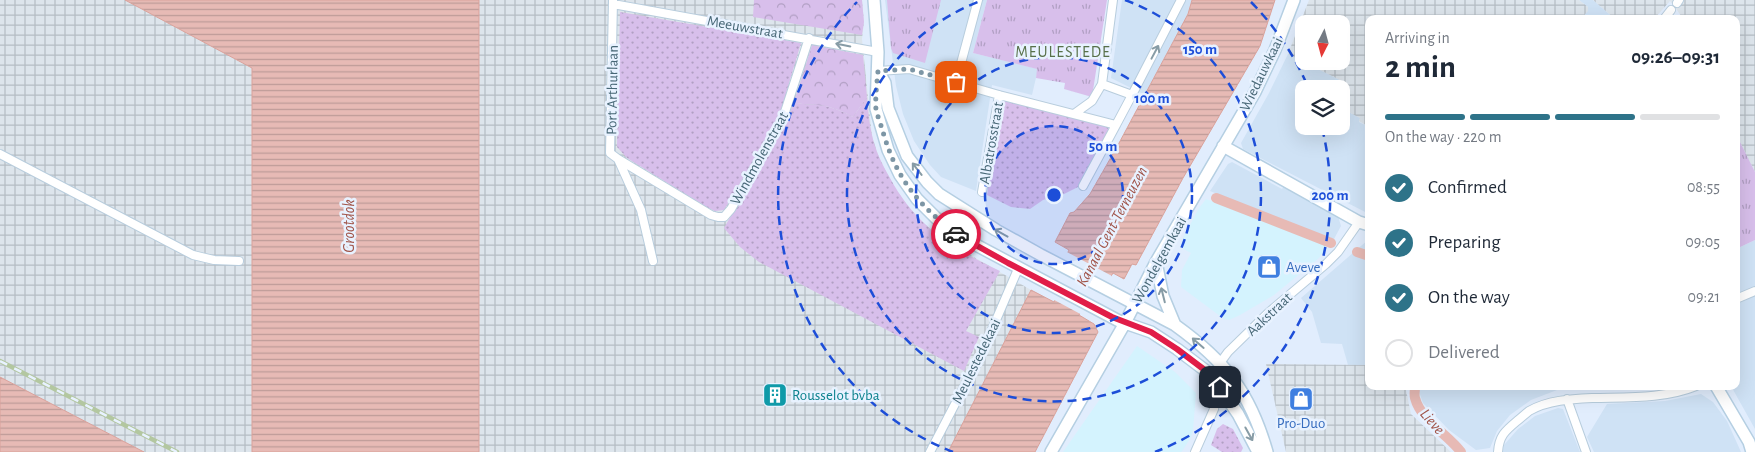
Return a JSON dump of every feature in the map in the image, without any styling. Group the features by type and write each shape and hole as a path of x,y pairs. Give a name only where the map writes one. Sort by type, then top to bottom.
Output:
{"main road":[{"path":"874,0 878,52 876,109 888,150 900,175 916,199 936,218 961,237 1018,269 1095,308 1125,323 1151,332 1177,349 1210,374 1238,414 1258,452"},
{"name":"Wiedauwkaai","path":"1223,146 1255,92 1275,50 1294,0"},
{"path":"878,71 885,83 888,108 906,156 926,182 951,203 1044,256 1175,325 1197,341 1220,363 1241,388 1253,412 1267,452"},
{"path":"1223,146 1364,224"},
{"name":"Wondelgemkaai","path":"1051,452 1125,323 1156,262 1223,146"},
{"path":"1156,262 1163,296 1175,325"},
{"path":"1718,390 1749,442 1752,452"}],"street":[{"path":"956,82 978,0"},
{"path":"1076,114 1092,101 1102,84 1113,0"},
{"path":"1082,186 1181,0"},
{"name":"Meeuwstraat","path":"613,2 878,52"},
{"name":"Port Arthurlaan","path":"613,2 610,153 618,159 641,210 653,261"},
{"path":"1667,15 1671,10"},
{"name":"Windmolenstraat","path":"618,159 711,215 724,217 731,209 783,118 809,38"},
{"path":"878,71 909,69 999,95 1116,125"},
{"path":"1102,84 1132,95"},
{"name":"Albatrosstraat","path":"982,192 999,95"},
{"path":"0,154 194,255 214,260 239,261"},
{"name":"Aakstraat","path":"1220,363 1228,352 1268,313 1326,264 1364,224"},
{"name":"Meulestedekaai","path":"930,452 978,362 1018,269"},
{"path":"1740,297 1755,291"},
{"path":"1498,452 1499,441 1504,432 1530,411 1546,404 1567,399 1658,395 1687,390"},
{"path":"1567,399 1586,452"},
{"path":"1195,452 1214,408"}],"shaded area":[{"path":"0,0 125,0 252,68 252,452 144,452 0,377"},
{"path":"479,0 862,0 864,22 862,39 872,136 880,161 896,190 915,216 941,238 1031,290 948,452 479,452"},
{"path":"885,0 987,0 973,53 1038,69 1032,95 992,85 976,191 941,177 930,165 914,141 903,114 896,86"},
{"path":"1122,0 1192,0 1188,14 1145,95 1111,78"},
{"path":"1309,0 1579,0 1588,7 1588,11 1584,15 1365,15 1365,125 1359,121 1360,118 1350,113 1350,80 1340,80 1320,70 1350,70 1350,15 1303,15"},
{"path":"1579,0 1593,0 1610,15 1584,15 1588,7"},
{"path":"1593,0 1755,0 1755,172 1740,142 1740,15 1680,15 1670,1 1658,15 1610,15"},
{"path":"1295,36 1295,58 1288,54"},
{"path":"1288,54 1295,58 1295,70 1320,70 1340,80 1295,80 1295,135 1350,135 1350,113 1360,118 1359,122 1365,125 1365,212 1243,149 1241,143"},
{"path":"1232,162 1282,189 1284,186 1338,216 1341,226 1334,239 1210,191 1228,164"},
{"path":"1206,199 1328,245 1319,258 1274,295 1240,315 1229,320 1224,319 1181,287 1182,270 1191,253 1180,247 1199,208"},
{"path":"1755,240 1755,429 1733,390 1740,390 1740,247"},
{"path":"1365,242 1365,365 1348,365 1342,344 1321,343 1312,312 1301,298"},
{"path":"1137,346 1175,372 1196,393 1193,430 1183,450 1181,452 1063,452"},
{"path":"1266,364 1365,365 1365,390 1406,390 1411,414 1451,452 1286,452"},
{"path":"1418,390 1557,390 1531,400 1510,415 1497,431 1490,448 1476,450 1449,430 1423,403"},
{"path":"1701,394 1713,402 1727,421 1741,452 1594,452 1587,437 1607,404 1665,401"},
{"path":"1558,408 1563,409 1580,452 1503,452 1504,445 1518,429 1535,416"}],"green space":[{"path":"754,0 862,0 864,22 862,35 753,17"},
{"path":"887,0 941,0 925,63 893,53"},
{"path":"987,0 1107,0 1092,97 1064,89 1065,83 1036,78 1037,69 973,53"},
{"path":"620,12 801,43 778,120 724,210 715,211 708,208 627,158 617,147"},
{"path":"812,45 863,55 867,97 853,117 827,106 794,102"},
{"path":"867,97 870,126 877,152 890,178 911,210 936,234 966,254 1000,271 966,331 979,337 964,371 759,262 740,247 724,228 787,119 794,102 827,106 853,117"},
{"path":"1003,99 1108,127 1109,131 1082,185 1064,194 1043,200 1030,209 1011,207 987,195"},
{"path":"1740,142 1755,172 1755,240 1740,247"},
{"path":"1223,424 1233,429 1243,448 1241,452 1222,452 1211,445 1217,429"}],"water":[{"name":"Grootdok","path":"125,0 479,0 479,452 252,452 252,68"},
{"name":"Kanaal Gent-Terneuzen","path":"1192,0 1275,0 1260,46 1183,178 1136,265 1132,264 1124,279 1113,273 1110,278 1101,274 1079,315 1094,324 1098,332 1035,452 948,452 1031,290 1054,302 1076,261 1066,256 1069,250 1055,242 1070,213 1074,212 1090,194 1118,145 1188,14"},
{"path":"0,377 144,452 0,452"}],"pier":[{"path":"1065,251 1112,276 1110,281 1102,277 1082,314 1086,317 1030,287 1053,299 1073,262 1064,257"}],"waterway":[{"path":"1216,198 1331,243"},
{"path":"1357,252 1365,255"},
{"name":"Lieve","path":"1415,390 1415,398 1423,414 1461,452"}],"railway":[{"path":"0,361 177,452"}],"way so far":[{"path":"956,82 909,69 878,71 876,109 888,150 900,175 916,199 956,234"}],"place":[{"name":"Aveve","path":"1269,267"},
{"name":"Rousselot bvba","path":"775,395"},
{"name":"Pro-Duo","path":"1301,399"}],"district":[{"name":"MEULESTEDE","path":"1063,51"}],"route":[{"path":"956,234 1112,317 1151,332 1210,374 1220,387"}]}
